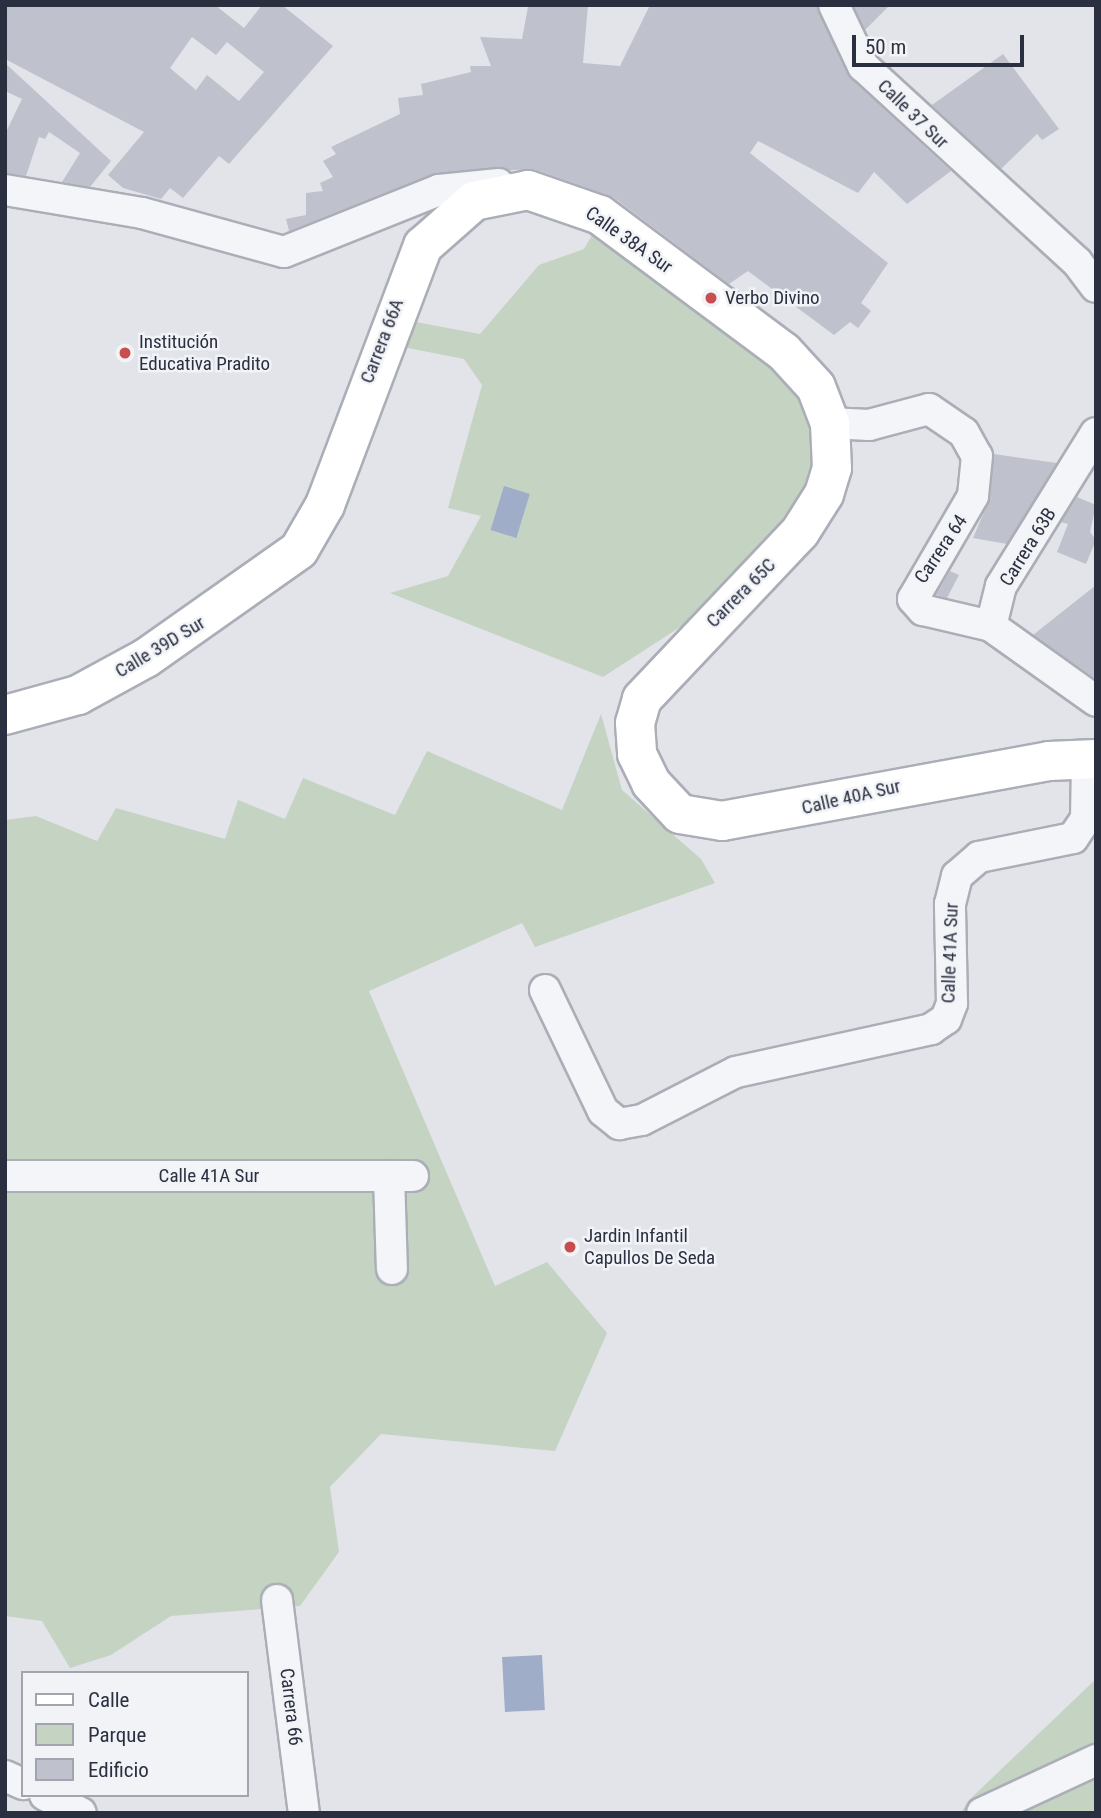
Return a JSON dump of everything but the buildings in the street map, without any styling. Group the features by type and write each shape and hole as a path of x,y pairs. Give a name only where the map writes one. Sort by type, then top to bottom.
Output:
{"main road":[{"name":"Calle 38A Sur","path":"528,190 600,215 784,352 816,387 830,423"},
{"name":"Carrera 66A","path":"299,550 325,505 423,246 474,201 528,190"},
{"name":"Carrera 65C","path":"637,754 635,723 642,699 783,550 824,494 832,468 830,423"},
{"name":"Calle 39D Sur","path":"5,715 78,695 146,658 299,550"},
{"name":"Calle 40A Sur","path":"637,754 651,783 680,814 722,821 869,791 1091,759"}],"street":[{"name":"Calle 37 Sur","path":"834,5 863,66 975,175 1016,204 1096,287"},
{"name":"Calle 38A Sur","path":"5,190 142,213 284,252 439,190 508,184 528,190"},
{"name":"Carrera 64","path":"830,423 869,425 929,409 964,433 977,456 964,518 914,588 913,599 923,610 991,626"},
{"name":"Carrera 63B","path":"991,626 1002,586 1096,433"},
{"path":"991,626 1096,701"},
{"name":"Calle 41A Sur","path":"545,990 603,1111 620,1124 642,1120 736,1072 931,1030 946,1019 952,1003 950,904 957,876 979,857 1073,838 1086,819 1091,759"},
{"name":"Calle 41A Sur","path":"5,1176 401,1176 392,1269"},
{"name":"Carrera 66","path":"277,1600 304,1813"},
{"path":"989,1811 1096,1760"},
{"path":"5,1776 21,1783"},
{"path":"49,1797 80,1813"}],"green space":[{"path":"598,225 806,396 822,461 788,534 711,607 603,677 390,593 448,576 481,516 448,508 482,385 464,359 393,345 400,319 480,334 539,265 584,249"},
{"path":"601,714 622,790 701,859 715,883 535,947 522,923 369,991 495,1286 547,1262 607,1333 555,1451 381,1434 330,1487 339,1552 300,1606 171,1616 111,1655 70,1668 42,1621 5,1616 5,820 36,816 97,841 116,808 225,839 238,800 285,819 303,778 395,815 427,751 562,810"},
{"path":"1096,1679 1096,1813 961,1813 969,1800"}],"water":[{"path":"504,486 530,494 516,538 491,530"},
{"path":"542,1655 545,1710 505,1712 502,1657"}],"place":[{"name":"Verbo Divino","path":"711,298"},
{"name":"Institución Educativa Pradito","path":"125,353"},
{"name":"Jardin Infantil Capullos De Seda","path":"570,1247"}]}
